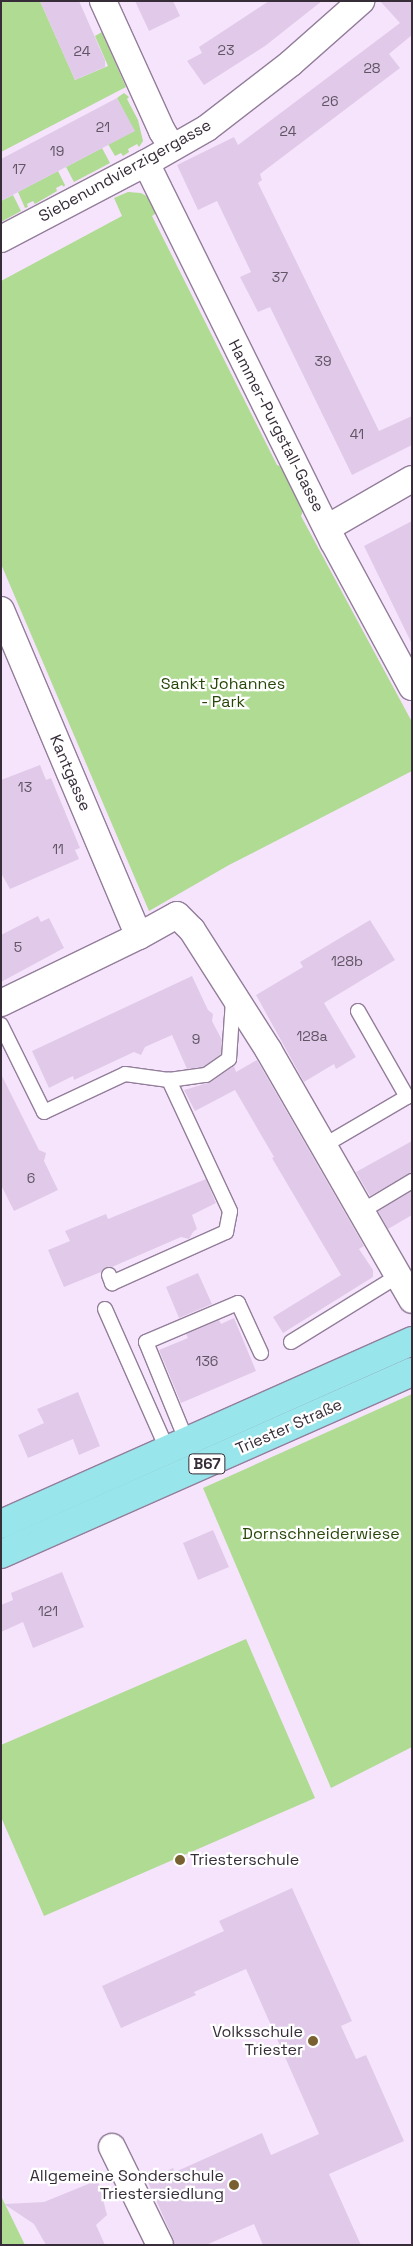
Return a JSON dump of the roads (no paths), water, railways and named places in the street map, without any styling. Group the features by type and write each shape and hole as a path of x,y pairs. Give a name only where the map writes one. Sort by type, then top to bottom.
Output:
{"main road":[{"name":"Triester Straße","path":"1,1524 412,1341"},
{"name":"Triester Straße","path":"1,1554 412,1372"}],"street":[{"path":"103,1 162,131 172,147"},
{"name":"Siebenundvierzigergasse","path":"1,239 146,163 207,128 269,80 361,1"},
{"name":"Hammer-Purgstall-Gasse","path":"146,163 327,528 412,687"},
{"path":"327,528 412,479"},
{"name":"Kantgasse","path":"1,610 11,664 139,936"},
{"path":"1,1003 139,936 177,915 192,930 269,1051 412,1300"},
{"path":"112,2147 160,2245"}],"lane":[{"path":"1,1026 44,1112 125,1074 169,1080 206,1075 230,1058 234,995"},
{"path":"323,1146 407,1097 358,1011"},
{"path":"109,1275 112,1283 226,1232 230,1211 169,1080"},
{"path":"362,1211 412,1181"},
{"path":"291,1342 398,1276"},
{"path":"177,1446 146,1342 238,1303 260,1354"},
{"path":"106,1309 177,1446"}],"place":[{"name":"Triesterschule","path":"180,1860"},
{"name":"Volksschule Triester","path":"313,2041"},
{"name":"Allgemeine Sonderschule Triestersiedlung","path":"234,2185"}],"park label":[{"name":"Sankt Johannes - Park","path":"223,693"},
{"name":"Dornschneiderwiese","path":"321,1534"}]}
